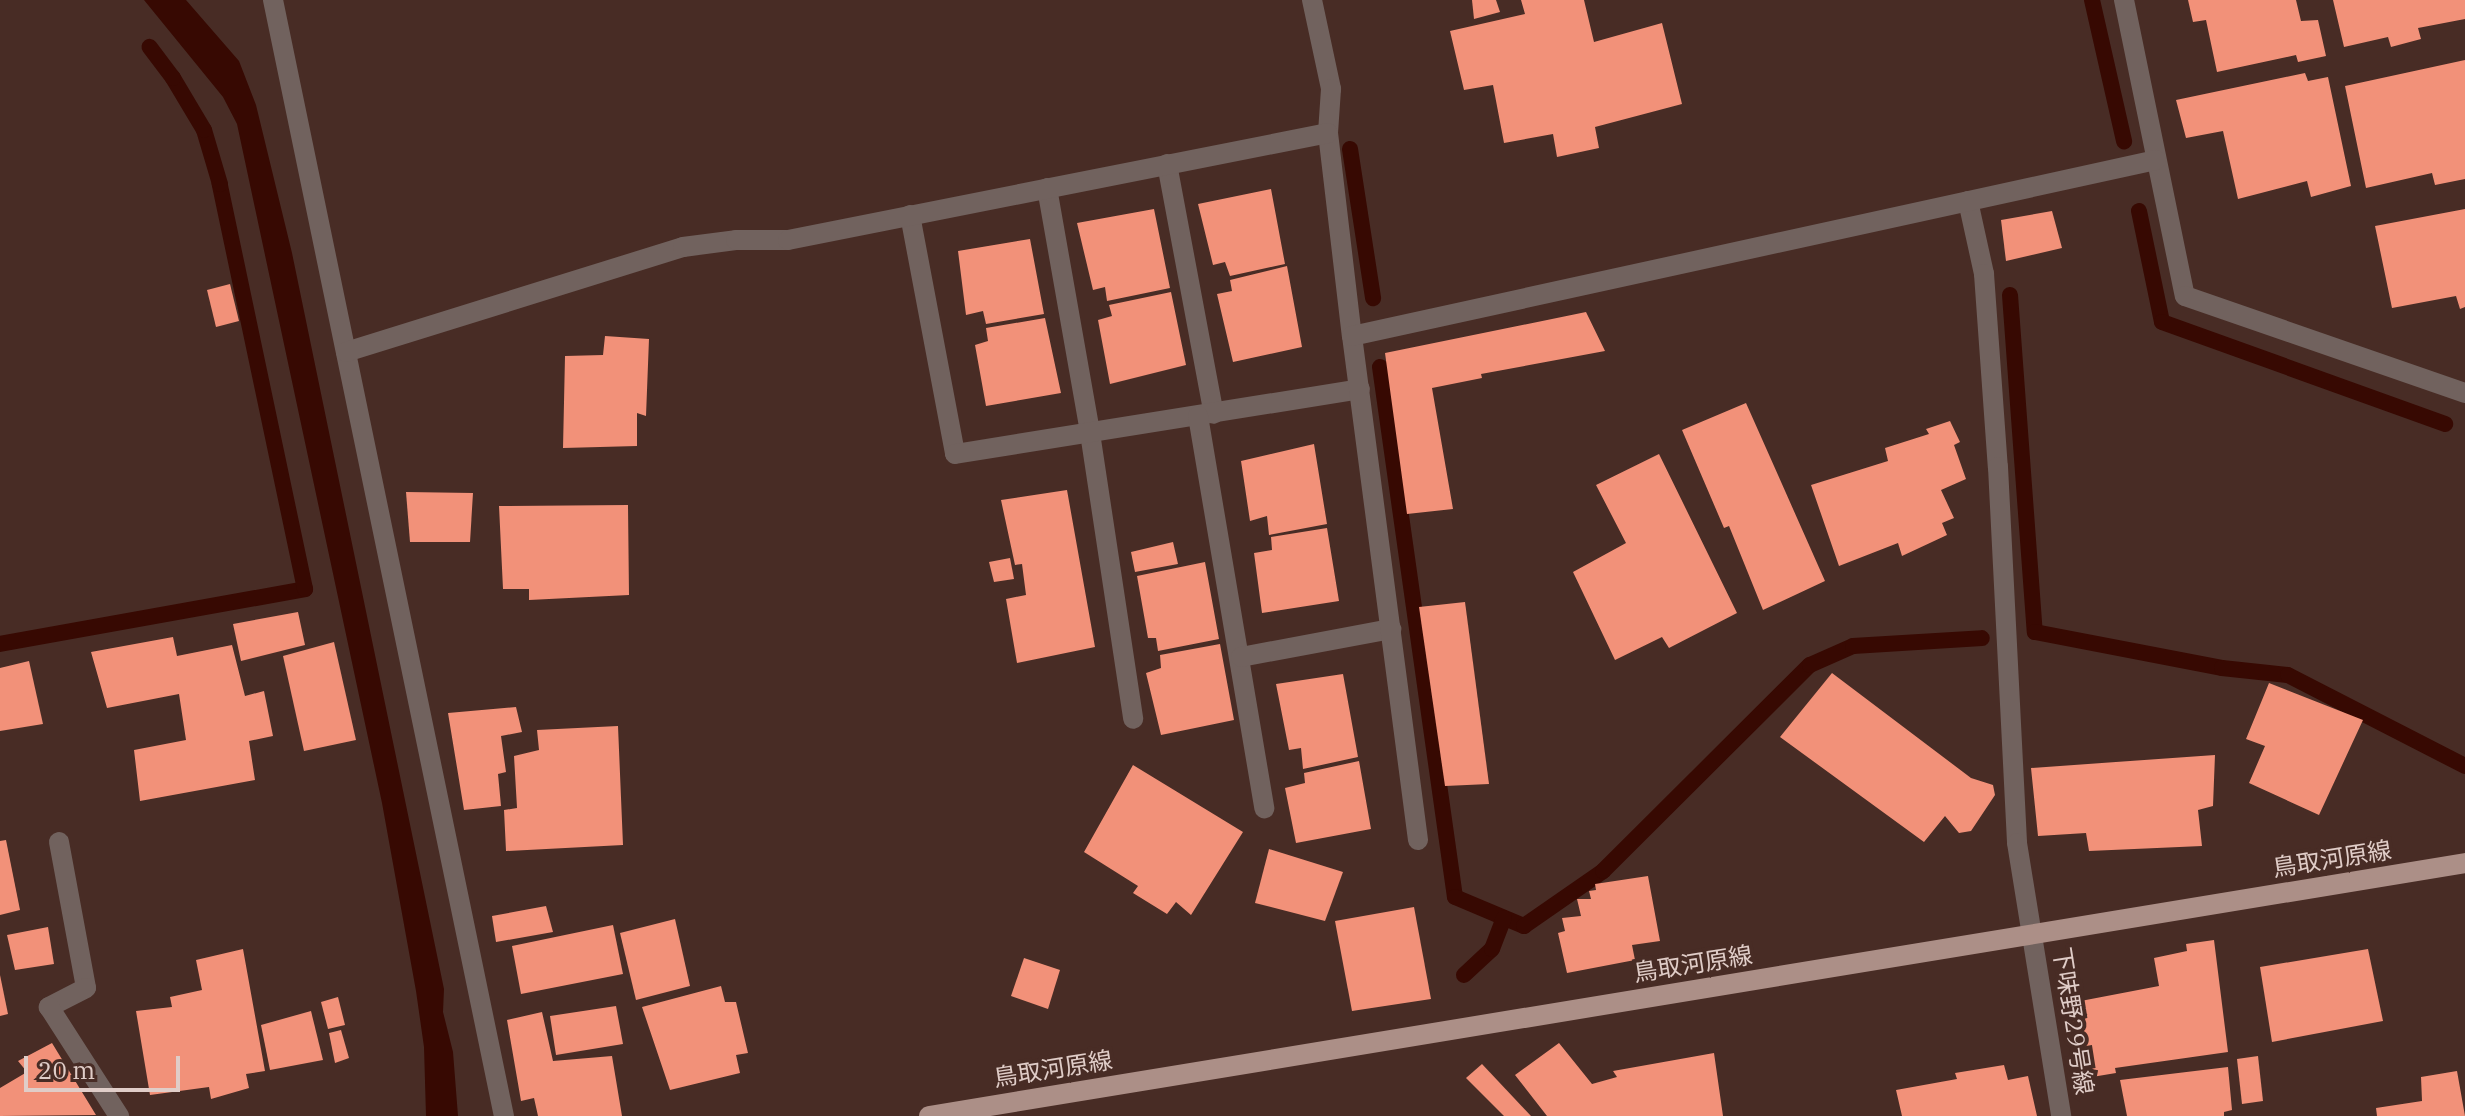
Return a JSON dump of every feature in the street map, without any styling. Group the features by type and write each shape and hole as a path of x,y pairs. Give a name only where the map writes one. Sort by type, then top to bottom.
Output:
{"main road":[{"name":"鳥取河原線","path":"929,1116 2465,863"}],"street":[{"path":"273,0 504,1116"},
{"path":"1312,0 1331,89 1328,133 1418,840"},
{"path":"2124,0 2185,296 2465,393"},
{"path":"346,352 683,247 736,240 788,240 1328,133"},
{"path":"1352,336 2156,160"},
{"path":"1167,164 1264,808"},
{"path":"1047,188 1090,433 1133,719"},
{"name":"下味野29号線","path":"1968,201 1984,274 1998,467 2017,843 2061,1116"},
{"path":"910,215 955,454 1360,389"},
{"path":"1241,657 1391,629"},
{"path":"59,842 86,988 49,1007 119,1116"}],"shaded area":[{"path":"144,0 186,0 239,61 256,105 292,253 444,989 443,1012 453,1052 458,1116 426,1116 424,1047 382,803 237,124 223,97"}],"building":[{"path":"1472,0 1496,0 1500,12 1474,19"},
{"path":"1521,0 1584,0 1594,42 1662,23 1682,104 1595,127 1599,148 1557,157 1553,134 1504,143 1493,85 1464,90 1450,31 1525,14"},
{"path":"2188,0 2296,0 2301,21 2318,20 2326,56 2298,62 2296,55 2217,72 2206,20 2193,22"},
{"path":"2333,0 2465,0 2465,19 2418,28 2421,39 2391,47 2388,37 2344,47"},
{"path":"2465,60 2465,179 2435,185 2432,173 2366,188 2345,86"},
{"path":"2305,73 2308,81 2328,77 2351,186 2311,197 2307,181 2238,199 2223,131 2186,138 2176,100"},
{"path":"1271,189 1285,264 1230,276 1225,262 1213,265 1198,204"},
{"path":"1154,209 1170,288 1107,301 1105,287 1093,290 1077,223"},
{"path":"2465,209 2465,307 2460,309 2456,296 2392,308 2375,226"},
{"path":"2052,211 2062,248 2006,261 2001,220"},
{"path":"1030,239 1044,314 986,324 983,311 966,315 958,251"},
{"path":"1287,266 1302,347 1233,362 1217,294 1232,291 1230,280"},
{"path":"230,284 239,321 216,327 207,290"},
{"path":"1171,292 1186,365 1110,384 1098,320 1112,316 1109,305"},
{"path":"1586,312 1605,351 1481,374 1482,378 1432,388 1453,509 1407,514 1385,353"},
{"path":"1045,318 1061,393 986,406 975,345 988,341 986,328"},
{"path":"605,336 649,339 646,416 637,413 637,446 563,448 565,356 603,355"},
{"path":"1746,403 1825,581 1763,610 1729,526 1724,528 1682,430"},
{"path":"1950,421 1960,442 1954,445 1966,479 1941,490 1954,518 1942,523 1947,535 1902,556 1898,543 1839,566 1811,485 1888,461 1885,448 1929,434 1926,429"},
{"path":"1314,444 1327,524 1269,535 1267,516 1250,521 1241,461"},
{"path":"1659,454 1737,613 1669,648 1662,637 1615,660 1573,572 1626,543 1596,485"},
{"path":"1067,490 1095,647 1017,663 1006,599 1026,595 1022,564 1015,565 1001,500"},
{"path":"406,492 473,493 470,542 410,542"},
{"path":"628,505 629,595 529,600 529,589 503,589 499,506"},
{"path":"1327,528 1339,601 1262,613 1254,553 1272,550 1271,537"},
{"path":"1173,542 1178,564 1135,572 1131,552"},
{"path":"1010,558 1014,579 994,582 989,562"},
{"path":"1205,562 1219,639 1158,651 1156,638 1148,638 1137,576"},
{"path":"1465,602 1489,784 1445,786 1419,607"},
{"path":"298,612 305,645 241,661 233,624"},
{"path":"173,637 177,656 232,645 245,696 264,691 273,736 249,741 255,780 140,801 134,750 186,740 179,694 107,708 91,652"},
{"path":"334,642 356,740 304,751 283,656"},
{"path":"1220,644 1234,720 1161,735 1146,673 1161,668 1160,655"},
{"path":"29,661 43,724 0,731 0,668"},
{"path":"1832,673 1971,778 1993,785 1995,795 1971,831 1959,833 1945,816 1924,842 1780,737"},
{"path":"1343,674 1358,757 1303,769 1301,748 1289,750 1276,684"},
{"path":"2269,683 2363,720 2319,815 2249,783 2265,746 2246,739"},
{"path":"516,707 522,732 501,736 506,772 498,774 501,806 464,810 448,713"},
{"path":"618,726 623,845 506,851 504,810 517,808 514,756 539,750 537,730"},
{"path":"2215,755 2213,806 2198,810 2202,846 2089,851 2086,833 2038,836 2031,768"},
{"path":"1359,761 1371,829 1296,843 1285,788 1305,783 1304,773"},
{"path":"1133,765 1243,832 1191,915 1176,902 1167,914 1133,893 1138,886 1084,852"},
{"path":"6,840 20,910 0,915 0,841"},
{"path":"1269,849 1343,872 1325,921 1255,903"},
{"path":"1648,876 1660,941 1632,945 1635,960 1567,973 1558,933 1565,931 1562,918 1581,916 1577,899 1591,899 1589,891 1596,890 1595,884"},
{"path":"546,906 553,932 496,942 492,916"},
{"path":"1414,907 1431,999 1352,1011 1335,921"},
{"path":"675,919 690,986 636,1000 620,933"},
{"path":"613,925 623,974 521,994 512,946"},
{"path":"48,927 54,964 15,970 7,935"},
{"path":"2214,940 2228,1052 2115,1068 2116,1073 2080,1079 2065,1004 2159,986 2154,958 2187,951 2186,944"},
{"path":"243,949 265,1071 246,1074 249,1088 211,1099 209,1087 150,1095 136,1011 172,1007 170,997 202,990 196,960"},
{"path":"2368,949 2383,1021 2272,1042 2260,967"},
{"path":"1024,958 1060,970 1048,1009 1011,996"},
{"path":"0,975 8,1014 0,1016"},
{"path":"721,986 725,1002 736,1002 748,1053 736,1055 740,1073 670,1090 642,1007"},
{"path":"338,997 345,1025 328,1029 321,1002"},
{"path":"616,1006 623,1044 556,1055 550,1016"},
{"path":"311,1011 323,1060 270,1070 261,1025"},
{"path":"542,1012 553,1061 612,1056 622,1116 538,1116 534,1098 521,1101 507,1020"},
{"path":"341,1030 349,1058 335,1063 329,1033"},
{"path":"52,1043 96,1115 0,1116 0,1088 27,1072 18,1061"},
{"path":"1559,1043 1592,1084 1617,1077 1613,1071 1714,1053 1723,1116 1547,1116 1515,1075"},
{"path":"2258,1056 2263,1101 2242,1104 2237,1059"},
{"path":"1482,1064 1531,1116 1504,1116 1466,1078"},
{"path":"2004,1065 2008,1080 2028,1076 2037,1116 1902,1116 1896,1090 1957,1079 1955,1073"},
{"path":"2228,1067 2232,1110 2224,1112 2224,1116 2127,1116 2120,1080"},
{"path":"2457,1071 2465,1116 2377,1116 2376,1108 2422,1101 2421,1077"}],"waterway":[{"path":"2092,0 2124,141"},
{"path":"0,644 305,589 220,184 204,130 150,47"},
{"path":"1350,149 1373,298"},
{"path":"2139,211 2162,322 2445,424"},
{"path":"2010,295 2035,632 2222,668 2288,675 2465,766"},
{"path":"1380,367 1455,897 1524,926 1603,871 1810,665 1853,646 1982,638"},
{"path":"1464,975 1492,949 1504,918"}]}
